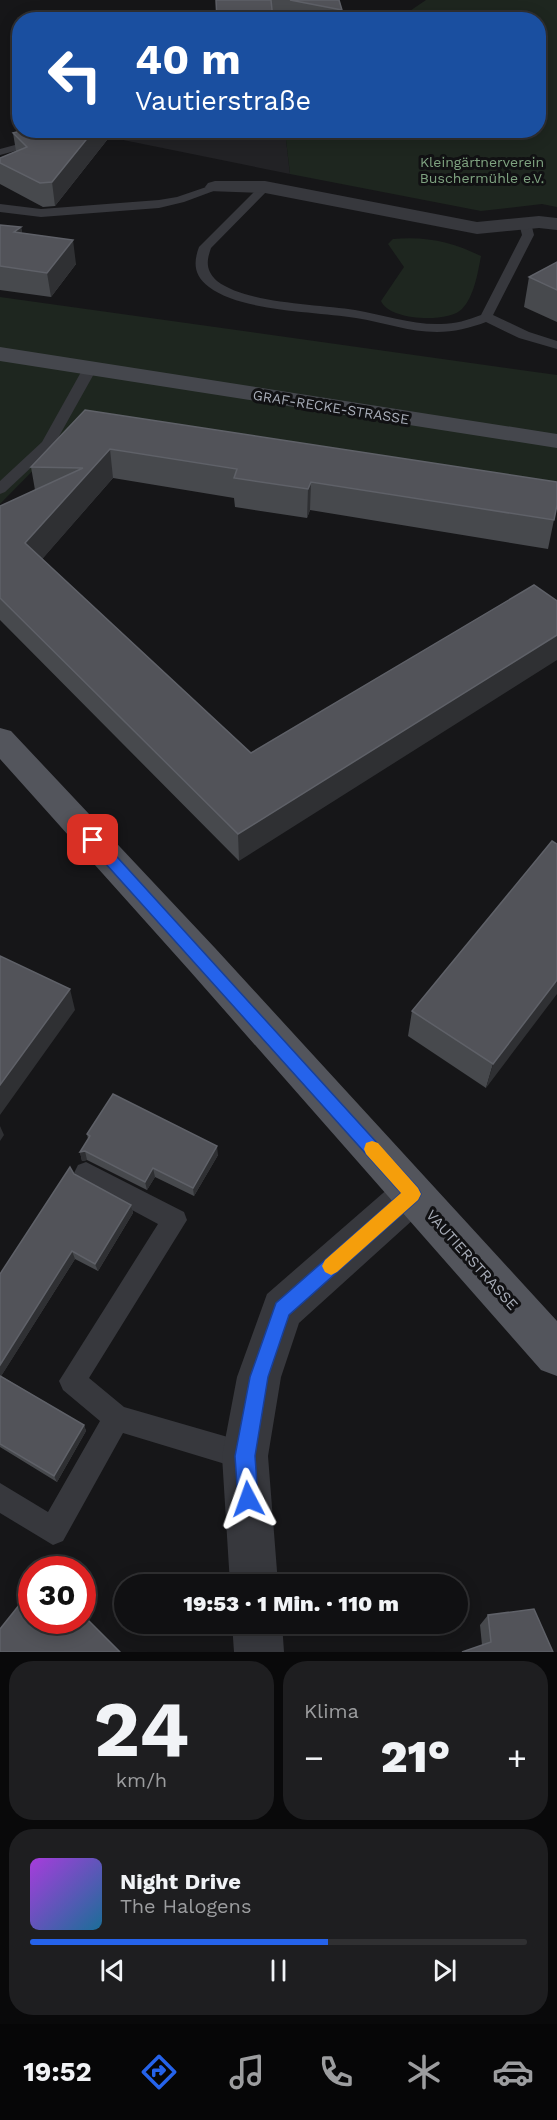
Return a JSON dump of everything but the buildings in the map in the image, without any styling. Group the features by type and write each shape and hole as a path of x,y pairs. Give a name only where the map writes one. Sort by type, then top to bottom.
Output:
{"main road":[{"name":"VAUTIERSTRASSE","path":"5,753 202,958 557,1354"}],"street":[{"path":"215,187 265,188 477,228 525,223 557,224"},
{"name":"GRAF-RECKE-STRASSE","path":"0,354 97,372 557,441"},
{"name":"GRAF-RECKE-STRASSE","path":"0,369 97,372"},
{"path":"253,1574 245,1456 259,1377 282,1310 412,1194"},
{"path":"258,1634 259,1652"}],"lane":[{"path":"0,152 50,139"},
{"path":"0,208 40,213 149,205 180,200 215,187"},
{"path":"265,188 205,247 200,260 202,271 208,279 223,288 267,303 355,314 433,328 468,325 486,317 498,288 519,256 528,235 525,223"},
{"path":"486,317 524,335 557,345"},
{"path":"0,489 48,444 97,372"},
{"path":"86,1173 174,1220 72,1381 117,1418 245,1456"},
{"path":"0,1497 53,1531 117,1418"}],"shaded area":[{"path":"113,138 286,138 290,174"}],"green space":[{"name":"Kleingärtnerverein Buschermühle e.V.","path":"426,0 557,0 557,207 542,204 481,211 290,174 286,138 546,138 546,12 408,12"},
{"path":"417,238 439,241 481,256 472,291 462,309 445,316 420,318 395,313 386,308 381,301 404,267 388,244 393,239"},
{"path":"0,297 557,375 557,510 70,433 0,504"}],"slow traffic":[{"path":"331,1266 412,1194 372,1149"}],"route":[{"path":"93,840 202,958 412,1194 282,1310 259,1377 245,1456 248,1499"}]}
